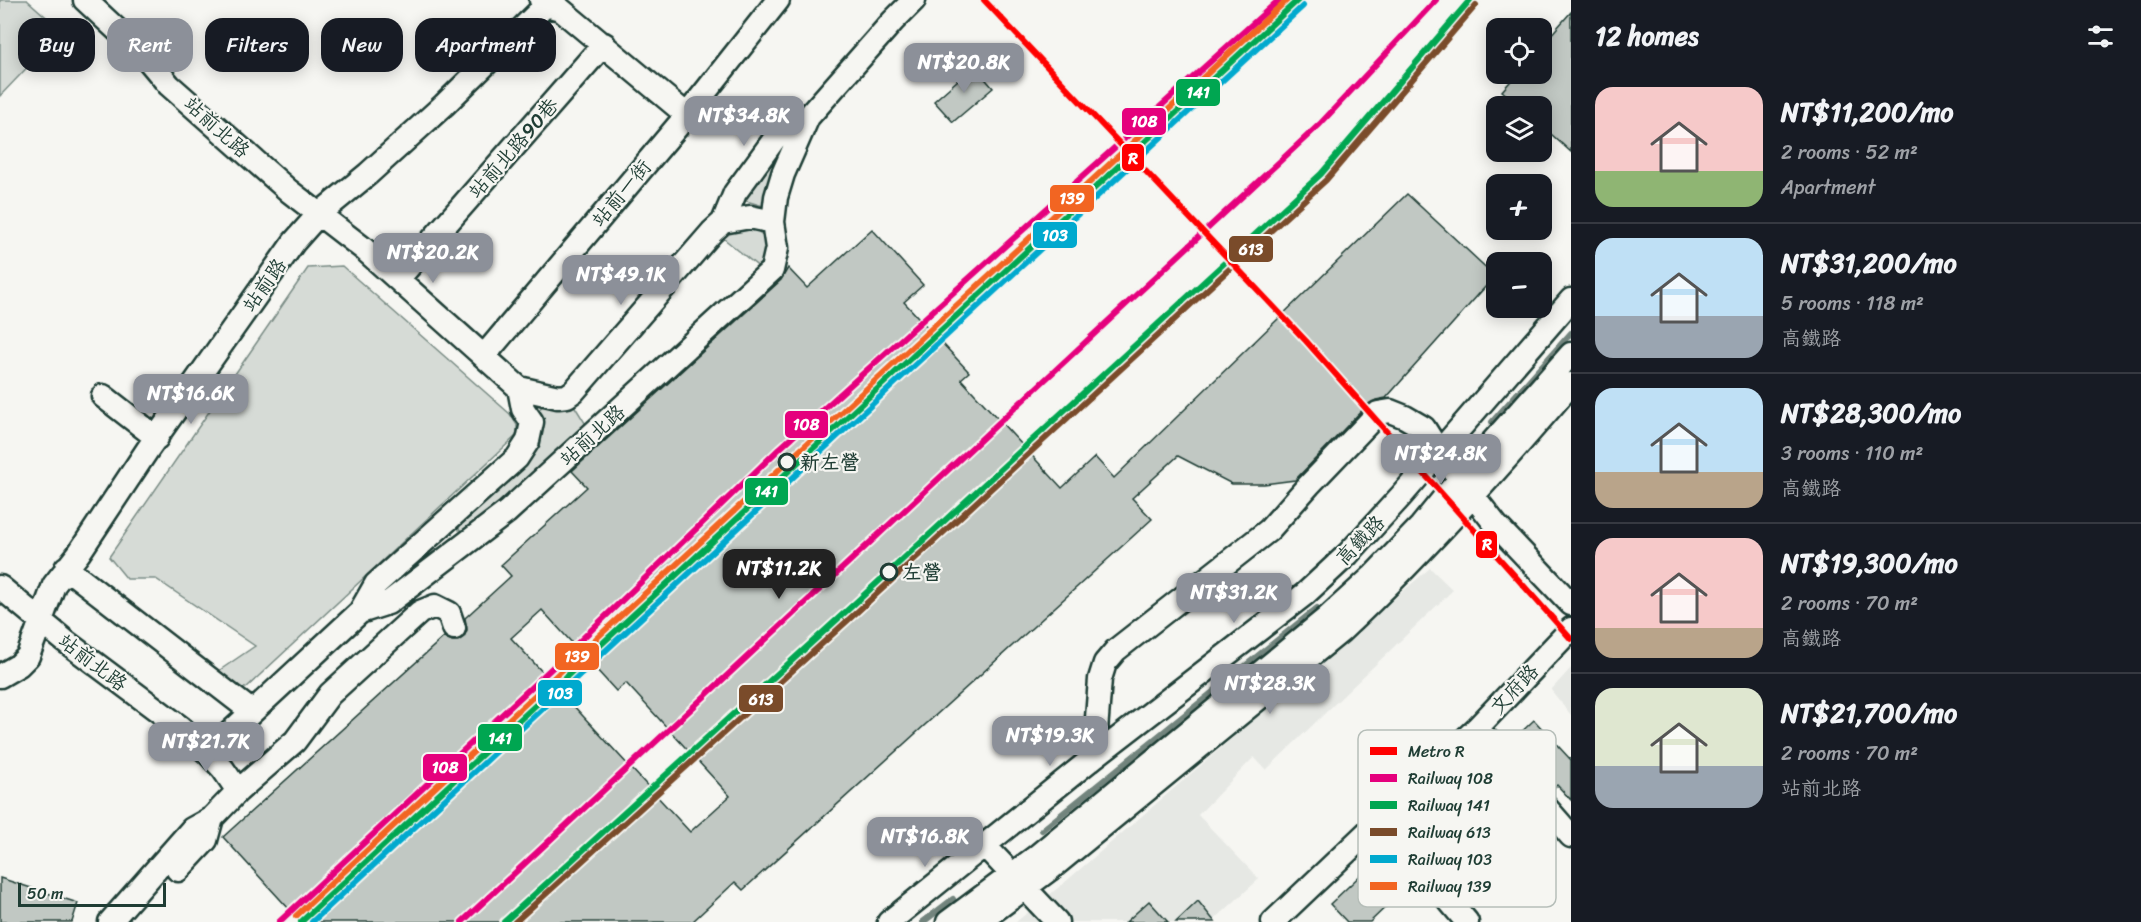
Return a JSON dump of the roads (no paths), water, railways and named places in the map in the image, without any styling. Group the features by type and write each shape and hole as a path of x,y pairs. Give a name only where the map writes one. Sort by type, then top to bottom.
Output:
{"street":[{"name":"站前北路","path":"85,0 144,55 169,85 289,191 364,249 519,388 558,397 567,396 574,391 723,222 735,194 784,126 808,117"},
{"name":"站前一街","path":"484,356 687,115 778,0"},
{"name":"站前北路","path":"360,612 388,603 507,512 772,270 777,248 773,222 776,197 783,174 808,117 892,21 914,0"},
{"name":"站前路","path":"0,676 19,665 27,656 54,585 79,554 294,242 318,214 368,174 444,105 546,2"},
{"path":"546,2 560,9 604,44 687,115"},
{"name":"站前北路90巷","path":"398,279 604,44"},
{"path":"723,222 750,217 773,222"},
{"name":"高鐵路","path":"889,922 1094,757 1305,594 1348,554 1571,300"},
{"name":"高鐵路","path":"1467,486 1571,354"},
{"name":"高鐵路","path":"979,922 1018,881 1037,856 1327,618 1372,577 1421,526 1467,486 1507,459 1571,384"},
{"name":"站前北路","path":"0,587 40,621 180,727 208,753 360,612 376,584 517,458 528,441 532,422 523,409 519,388"},
{"path":"104,396 157,438"},
{"path":"1094,757 1100,679 1105,663 1116,650 1269,530 1378,412 1390,411 1424,428 1439,452 1496,525 1571,604"},
{"path":"66,568 251,711"},
{"path":"110,922 192,829 212,818 238,791 295,741 330,694 420,612 435,606 449,613 454,628"},
{"name":"文府路","path":"1477,728 1571,629"},
{"path":"208,753 223,769 238,791"},
{"path":"178,870 206,840 212,818"},
{"path":"1556,819 1571,836"},
{"name":"文府路","path":"1276,921 1358,841"},
{"path":"985,846 1058,922"},
{"name":"高鐵路","path":"948,922 1018,881"},
{"path":"1454,907 1467,922"}],"waterway":[{"path":"1492,422 1571,333"},
{"path":"1042,830 1317,608"},
{"path":"923,922 953,899"}],"metro line":[{"name":"R","path":"984,0 1306,341 1571,639"}],"rail line":[{"name":"108","path":"279,922 553,667 779,449 1279,0"},
{"name":"139","path":"296,916 1287,0"},
{"name":"141","path":"301,922 1298,0"},
{"name":"108","path":"462,922 1320,124 1436,0"},
{"name":"141","path":"504,922 852,606 1321,174 1470,0"},
{"name":"613","path":"515,922 857,612 1326,180 1476,5"},
{"name":"103","path":"312,922 1303,6"}],"place":[{"name":"新左營","path":"787,462"},
{"name":"左營","path":"889,572"}]}
